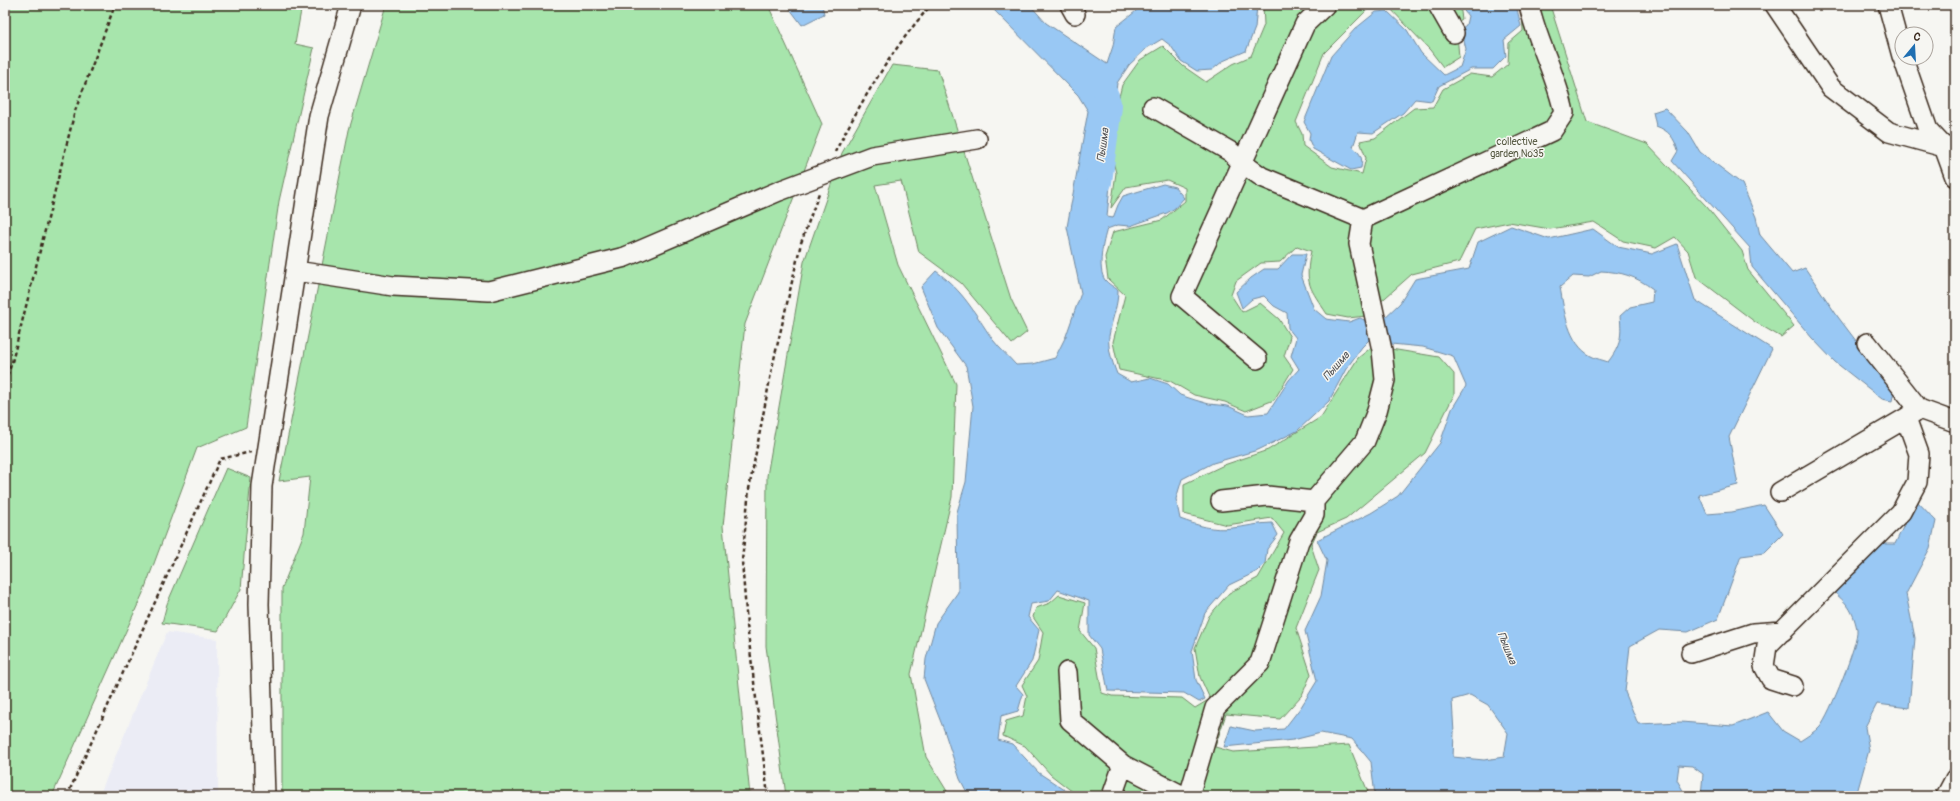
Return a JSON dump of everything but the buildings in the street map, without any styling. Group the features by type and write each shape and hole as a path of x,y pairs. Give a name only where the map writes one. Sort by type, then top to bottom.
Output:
{"street":[{"path":"265,796 258,604 262,486 319,116 351,5"},
{"path":"1257,359 1182,296 1305,24 1325,5"},
{"path":"1438,5 1454,32"},
{"path":"1152,107 1232,152 1242,163 1262,176 1363,219 1552,131 1564,114 1561,98 1534,27 1529,5"},
{"path":"1775,5 1831,88 1889,132 1949,147"},
{"path":"1888,5 1894,27"},
{"path":"1905,66 1928,130 1949,147 1955,177"},
{"path":"296,271 393,286 489,291 625,257 778,191 872,156 977,139"},
{"path":"1190,796 1215,708 1260,663 1299,541 1314,508 1365,441 1377,411 1384,380 1382,350 1359,244 1363,219"},
{"path":"1793,686 1771,679 1764,666 1767,646 1902,512 1917,482 1919,454 1913,413 1867,343"},
{"path":"1780,492 1913,413 1955,422"},
{"path":"1220,501 1267,496 1314,508"},
{"path":"1691,653 1753,633 1783,631"},
{"path":"1067,672 1070,720 1123,765 1183,796"},
{"path":"1112,796 1123,765"},
{"path":"1946,796 1955,780"}],"path":[{"path":"5,382 12,362 75,111 114,5"},
{"path":"768,796 747,625 742,561 748,489 772,368 801,243 826,173 861,102 914,24 931,5"},
{"path":"67,796 220,459 267,449"}],"shaded area":[{"path":"167,632 217,639 218,796 99,796"}],"green space":[{"path":"5,5 302,5 295,44 314,48 279,201 246,427 197,448 143,593 52,796 5,796"},
{"path":"386,5 768,5 822,124 745,324 723,526 750,796 282,796 282,588 304,533 310,477 279,481 349,130"},
{"name":"collective garden №35","path":"1263,5 1374,5 1369,8 1324,53 1296,122 1302,134 1303,146 1332,167 1362,174 1366,158 1360,141 1375,138 1414,108 1433,107 1443,89 1470,74 1492,77 1508,64 1509,43 1523,31 1522,11 1520,5 1550,5 1587,122 1647,144 1707,207 1742,251 1748,270 1794,326 1781,337 1755,322 1696,277 1688,251 1675,237 1656,248 1623,241 1594,222 1550,229 1509,222 1475,229 1459,262 1412,274 1377,305 1391,349 1439,357 1454,374 1454,395 1425,453 1346,519 1317,532 1311,545 1319,570 1296,628 1311,674 1302,695 1280,719 1226,714 1215,747 1233,752 1349,745 1368,792 1362,796 1078,796 1051,775 1025,746 1003,736 1006,721 1023,716 1027,696 1022,685 1038,661 1043,632 1033,617 1036,608 1050,603 1059,595 1085,603 1080,631 1094,648 1102,693 1112,696 1182,698 1195,708 1210,699 1200,677 1195,648 1209,616 1229,593 1258,578 1284,533 1272,518 1227,525 1184,514 1184,484 1224,465 1268,450 1321,417 1358,358 1373,346 1366,316 1348,318 1327,314 1316,298 1310,285 1308,271 1311,251 1297,246 1280,262 1261,263 1236,281 1231,295 1242,312 1260,303 1279,319 1290,337 1284,356 1293,369 1274,400 1246,411 1225,402 1194,395 1170,381 1119,370 1113,342 1125,295 1108,279 1105,257 1113,232 1162,220 1185,201 1185,188 1167,180 1126,187 1111,208 1116,173 1108,141 1122,85 1140,60 1163,46 1183,66 1206,82 1233,64 1251,56 1264,25"},
{"path":"1387,5 1460,5 1462,19 1456,23 1459,57 1443,67 1430,50"},
{"path":"892,65 938,70 1011,299 1027,332 1012,344 961,283 919,252 901,181 875,185 898,265 956,384 952,497 911,674 926,757 950,796 786,796 766,646 767,476 804,262 842,153"},
{"path":"226,468 251,478 241,589 218,631 162,623 167,604"}],"water":[{"path":"787,5 822,5 824,14 802,25"},
{"path":"989,5 1030,5 1046,23 1107,64 1113,46 1116,27 1136,11 1137,5 1257,5 1255,28 1246,51 1223,61 1212,70 1197,71 1181,61 1171,46 1162,39 1147,48 1129,65 1117,83 1115,99 1102,144 1111,174 1107,217 1113,218 1123,196 1163,184 1175,187 1184,198 1175,208 1167,213 1130,226 1118,225 1107,229 1102,248 1101,269 1105,280 1118,290 1109,336 1109,347 1117,374 1131,382 1150,378 1168,384 1180,395 1209,404 1228,406 1248,415 1268,413 1289,380 1299,369 1291,356 1296,338 1288,328 1287,313 1274,306 1264,296 1252,299 1242,308 1236,292 1251,278 1264,269 1278,269 1292,254 1306,254 1301,275 1314,309 1326,319 1349,322 1360,318 1371,323 1373,336 1362,347 1346,369 1329,401 1297,431 1258,450 1213,463 1182,479 1176,499 1180,519 1218,529 1272,523 1278,535 1267,549 1265,564 1258,571 1229,585 1205,613 1192,651 1196,680 1205,699 1199,702 1184,693 1108,691 1100,649 1089,635 1089,601 1058,590 1049,601 1031,604 1028,617 1039,630 1032,661 1016,686 1023,694 1018,711 1001,716 998,740 1012,744 1039,773 1074,796 969,796 960,779 944,730 924,679 926,659 936,623 958,592 957,512 966,482 973,406 966,366 938,328 921,287 936,271 946,279 962,295 993,340 1016,365 1033,364 1055,358 1066,336 1081,293 1067,227 1088,111 1078,95"},
{"path":"1463,5 1516,5 1521,26 1504,40 1506,56 1493,69 1471,69 1439,86 1432,101 1415,99 1403,113 1373,133 1358,132 1353,147 1361,156 1361,168 1351,170 1313,149 1309,140 1310,133 1304,122 1331,56 1355,29 1376,12 1387,11 1407,30 1421,53 1444,75 1460,67 1466,49 1461,29 1466,25 1468,16 1461,7"},
{"path":"1665,108 1688,132 1700,152 1742,184 1756,217 1760,235 1792,273 1805,268 1838,317 1894,391 1892,401 1882,399 1835,362 1812,338 1752,267 1750,248 1672,161 1678,151 1673,138 1664,130 1656,126 1653,112"},
{"path":"1511,226 1549,239 1593,229 1618,247 1652,254 1677,244 1695,300 1772,349 1729,437 1738,485 1699,495 1707,514 1732,512 1764,505 1783,534 1764,553 1741,556 1718,619 1688,632 1659,630 1630,646 1625,692 1638,724 1681,722 1733,726 1768,712 1783,731 1800,741 1820,726 1830,708 1849,663 1856,636 1857,629 1853,615 1847,605 1828,587 1857,572 1874,544 1895,544 1916,500 1936,521 1930,548 1906,594 1915,638 1909,708 1877,704 1865,727 1869,750 1856,796 1701,796 1703,774 1692,766 1679,765 1677,780 1686,796 1375,796 1371,762 1352,739 1321,733 1293,740 1224,747 1231,726 1255,731 1284,729 1301,707 1317,681 1305,631 1321,596 1327,561 1317,540 1371,513 1398,496 1440,443 1452,409 1466,386 1453,356 1423,347 1391,344 1380,322 1400,303 1415,279 1469,269 1478,242","holes":["1601,271 1615,272 1628,276 1653,289 1652,302 1630,307 1620,316 1620,340 1616,350 1608,362 1591,356 1583,351 1577,343 1568,326 1560,287 1573,276 1589,277","1470,695 1488,705 1508,733 1504,757 1484,760 1453,757 1454,733 1452,700"]}],"waterway":[{"name":"Пышма","path":"1099,182 1109,107 1106,96"}]}
